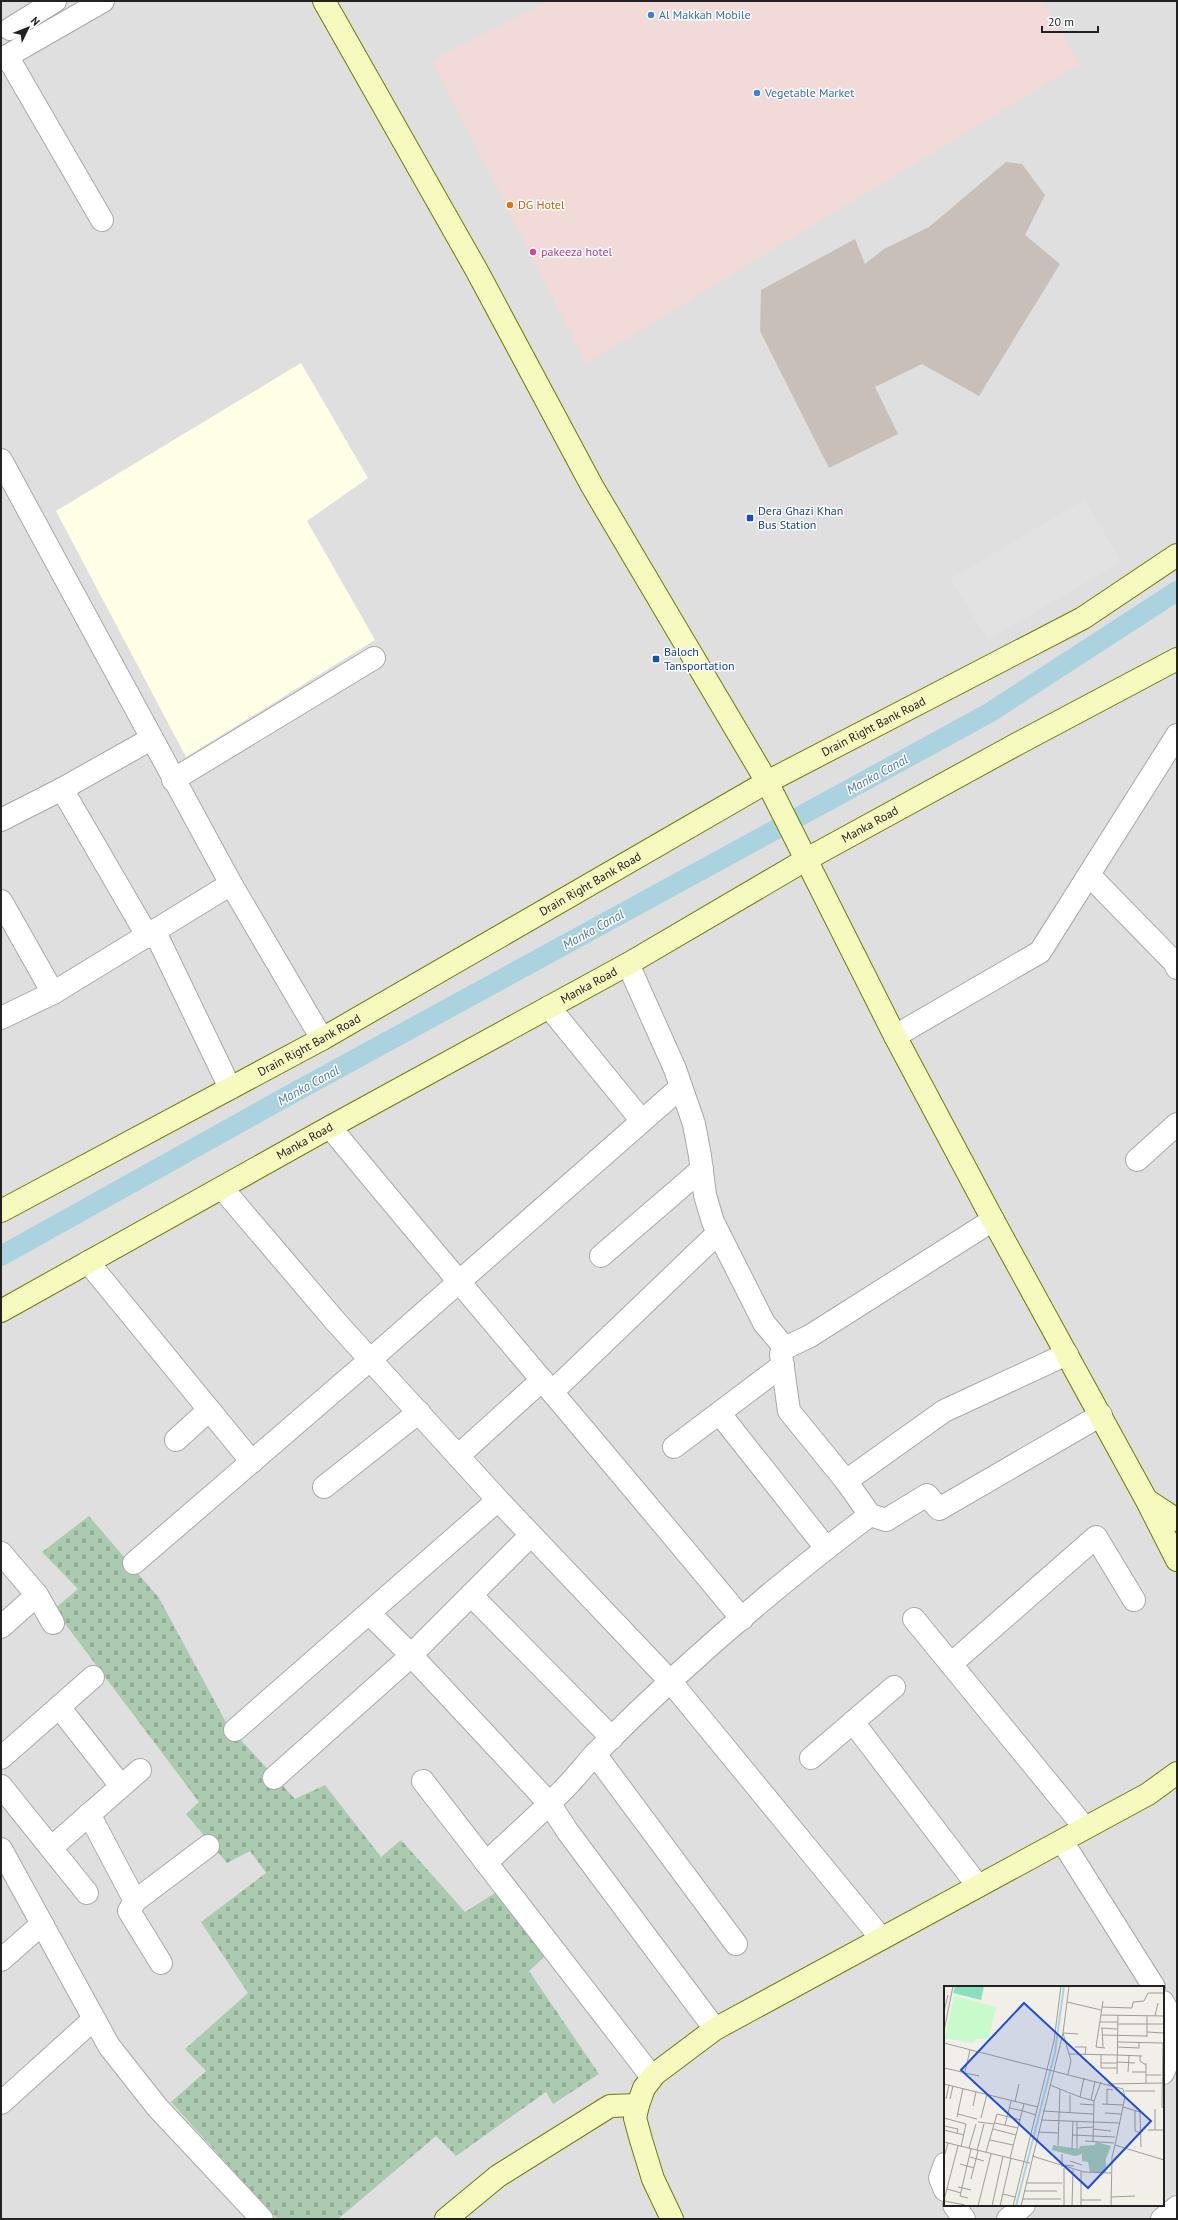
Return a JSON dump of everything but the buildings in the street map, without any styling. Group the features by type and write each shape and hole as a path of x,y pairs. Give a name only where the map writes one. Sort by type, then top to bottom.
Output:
{"main road":[{"path":"324,1 477,271 592,486 767,782 895,1036 993,1220 1147,1501 1177,1560"},
{"name":"Drain Right Bank Road","path":"1,1211 322,1039 767,782 1083,618 1177,555"},
{"name":"Manka Road","path":"1,1311 330,1127 628,964 807,859 1017,744 1177,659"},
{"path":"1147,1501 1177,1520"},
{"path":"672,2219 653,2179 635,2118 644,2088 652,2077 667,2063 715,2029 1148,1794 1177,1773"},
{"path":"446,2219 498,2176 610,2106 638,2105"}],"street":[{"path":"5,57 16,46 16,39 5,27 56,1"},
{"path":"5,57 103,1"},
{"path":"5,57 102,220"},
{"path":"1,460 150,739 231,884 322,1039"},
{"path":"174,780 374,658"},
{"path":"895,1036 1040,952 1177,736"},
{"path":"1,820 62,789 150,739"},
{"path":"62,789 151,934 230,1088"},
{"path":"1089,875 1174,962 1177,968"},
{"path":"1,1018 53,993 231,884"},
{"path":"1,901 53,993"},
{"path":"628,964 675,1069 694,1124 705,1195 712,1222 764,1323 784,1357 789,1411 846,1481 870,1515 886,1520 926,1495 939,1509 1100,1415"},
{"path":"548,1007 642,1121"},
{"path":"134,1563 371,1359 681,1087"},
{"path":"1137,1160 1177,1124"},
{"path":"330,1127 458,1282 742,1618"},
{"path":"601,1256 702,1169"},
{"path":"222,1188 336,1322 498,1500 671,1682 881,1938"},
{"path":"674,1447 720,1414 810,1336 993,1220"},
{"path":"458,1456 547,1386 718,1233"},
{"path":"88,1262 252,1462"},
{"path":"846,1481 944,1411 1067,1354"},
{"path":"176,1440 210,1410"},
{"path":"324,1487 419,1412"},
{"path":"720,1414 826,1548"},
{"path":"234,1730 498,1500"},
{"path":"486,1863 565,1788 595,1754 671,1682 742,1618 826,1548 870,1515"},
{"path":"274,1778 411,1655 531,1535"},
{"path":"951,1664 1096,1537 1134,1600"},
{"path":"1,1554 37,1595 53,1623"},
{"path":"1,1627 37,1595"},
{"path":"471,1595 612,1738"},
{"path":"369,1613 411,1655 549,1803 568,1832 715,2029"},
{"path":"914,1619 1085,1828"},
{"path":"1,1758 92,1677"},
{"path":"811,1758 894,1687"},
{"path":"59,1707 121,1786"},
{"path":"853,1722 978,1886"},
{"path":"595,1754 736,1944"},
{"path":"51,1848 140,1770"},
{"path":"423,1781 652,2077"},
{"path":"1,1786 87,1893"},
{"path":"89,1814 135,1901"},
{"path":"1062,1841 1144,1983"},
{"path":"160,1963 129,1911 135,1901 208,1846"},
{"path":"1,1850 109,2046 157,2107 262,2219"},
{"path":"1,1960 42,1924"},
{"path":"1164,2004 1168,2011 1174,2047 1164,2071"},
{"path":"1,2103 94,2019"},
{"path":"944,2167 940,2178 944,2188"},
{"path":"955,2206 964,2219"},
{"path":"1008,2219 1023,2206"},
{"path":"1162,2219 1177,2207"}],"shaded area":[{"path":"1,1 1177,1 1177,2219 1,2219"},
{"name":"Vegetable Market","path":"548,1 1043,1 1079,64 586,363 432,60"},
{"path":"301,363 368,478 307,521 375,640 186,757 56,511"},
{"path":"1085,499 1121,562 988,640 950,579"}],"green space":[{"path":"89,1516 159,1598 228,1726 295,1799 325,1785 381,1857 401,1840 465,1912 498,1891 553,1949 529,1971 599,2074 553,2104 546,2092 456,2156 436,2136 338,2219 277,2219 171,2102 206,2071 185,2049 248,1993 201,1922 266,1873 250,1851 227,1863 186,1814 199,1802 54,1609 78,1589 42,1552"}],"waterway":[{"name":"Manka Canal","path":"1,1256 284,1098 989,713 1177,591"}],"place":[{"name":"Al Makkah Mobile","path":"651,15"},
{"name":"Vegetable Market","path":"757,93"},
{"name":"DG Hotel","path":"510,205"},
{"name":"pakeeza hotel","path":"533,252"},
{"name":"Dera Ghazi Khan Bus Station","path":"750,518"},
{"name":"Baloch Tansportation","path":"656,659"}]}
